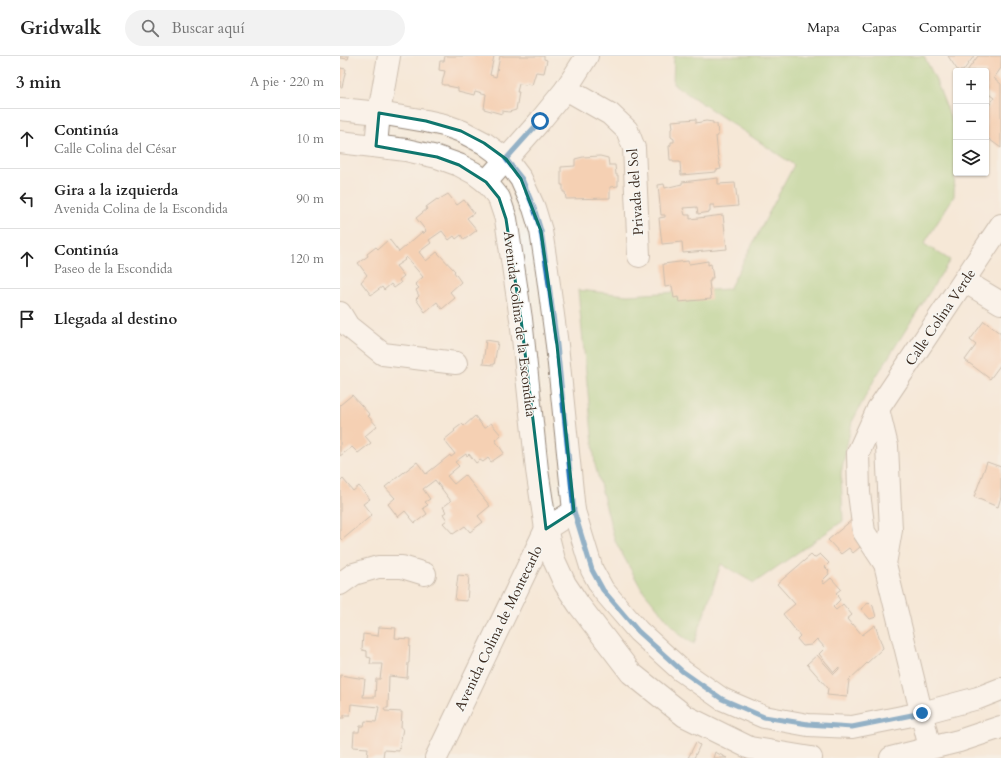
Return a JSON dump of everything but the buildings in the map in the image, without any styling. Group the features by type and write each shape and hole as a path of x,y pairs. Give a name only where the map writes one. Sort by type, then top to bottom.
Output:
{"main road":[{"path":"376,146 379,113 389,56"},
{"path":"486,182 566,89 587,56"},
{"name":"Privada del Sol","path":"566,89 610,114 627,130 634,148 640,256"},
{"path":"340,109 379,113 444,125 484,143 506,159 522,179 534,208 541,231 557,345 574,511 592,570 603,590 638,631 682,671 722,699 764,717 808,724 852,727 922,713 978,698 1001,690"},
{"name":"Avenida Colina de la Escondida","path":"340,142 406,150 437,157 459,165 474,173 486,182 499,198 506,219 522,319 537,470 546,529 554,560 565,584 579,605 631,673 685,716 750,748 811,758"},
{"name":"Calle Colina Verde","path":"930,748 886,564 864,532 859,494 858,454 878,409 1001,226"},
{"path":"964,281 1001,303"},
{"path":"340,313 348,326 383,354 456,363"},
{"name":"Calle Colina Verde","path":"878,409 887,446 891,530 886,564"},
{"name":"Avenida Colina de Montecarlo","path":"436,758 546,529 574,511"},
{"path":"340,584 354,574 378,567 402,567 425,574"},
{"path":"891,758 959,741 1001,728"}],"highlighted area":[{"path":"379,113 426,121 461,131 484,143 506,159 521,179 541,231 557,345 574,511 546,529 521,319 506,219 499,198 486,182 459,165 437,157 376,146"}],"green space":[{"path":"674,56 924,56 935,78 953,124 954,196 924,244 950,260 874,380 852,422 841,473 843,521 754,583 721,564 694,644 679,634 641,588 615,541 595,465 578,290 627,295 729,289 794,165 673,84"}],"route":[{"path":"540,121 506,159 522,179 534,208 541,231 557,345 574,511 592,570 603,590 638,631 682,671 722,699 764,717 808,724 852,727 922,713"}]}
